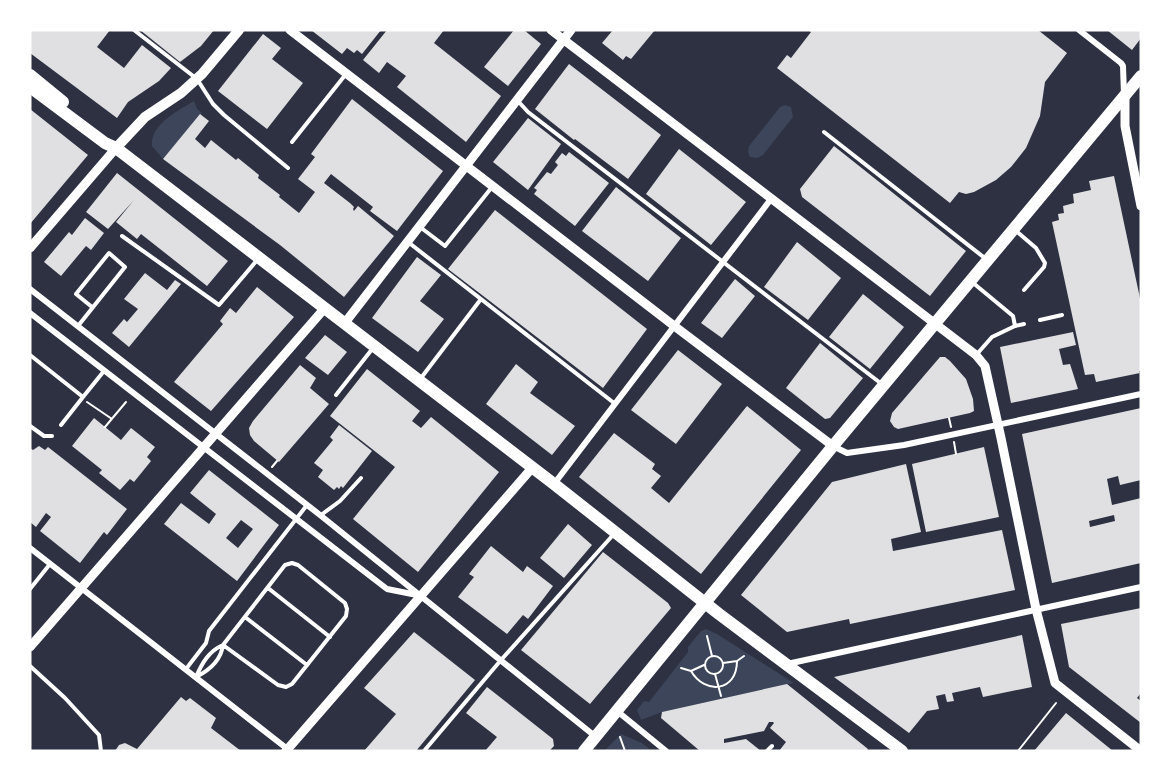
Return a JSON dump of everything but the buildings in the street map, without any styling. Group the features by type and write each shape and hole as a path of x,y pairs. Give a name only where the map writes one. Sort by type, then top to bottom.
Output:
{"main road":[{"path":"116,148 145,117 181,93 197,79 239,30"},
{"path":"30,75 116,148 895,749"},
{"path":"584,751 833,446 1141,76"},
{"path":"30,87 105,143 116,148"}],"street":[{"path":"290,30 673,325 833,446 847,453 904,445 1141,394"},
{"path":"551,30 976,356 985,366 1036,609 1055,683 1141,751"},
{"path":"344,324 571,30"},
{"path":"1079,30 1123,66 1125,126 1141,206"},
{"path":"30,248 116,148"},
{"path":"554,484 771,199"},
{"path":"30,289 320,515 596,737"},
{"path":"30,646 324,309"},
{"path":"30,313 387,589 420,596"},
{"path":"30,548 288,750 532,468"},
{"path":"787,664 1141,587"},
{"path":"617,711 666,751"}],"lane":[{"path":"134,30 197,79 213,104 224,115 288,168"},
{"path":"292,142 346,74"},
{"path":"517,100 528,112 884,385"},
{"path":"824,132 988,261"},
{"path":"420,226 445,246 492,186"},
{"path":"1014,230 1036,248 1045,262 1044,267 1024,290"},
{"path":"122,236 219,305 259,259"},
{"path":"408,242 614,403"},
{"path":"78,326 125,267 108,253 76,294 93,307"},
{"path":"971,281 1013,316 1015,326"},
{"path":"418,381 481,299"},
{"path":"1040,320 1062,315"},
{"path":"976,356 992,337 1024,324"},
{"path":"336,395 374,347"},
{"path":"30,355 83,398"},
{"path":"61,425 105,371"},
{"path":"30,426 44,436 52,436"},
{"path":"320,515 340,501 361,478"},
{"path":"186,669 206,643 209,631 307,505"},
{"path":"424,751 615,532"},
{"path":"30,589 50,563"},
{"path":"196,677 202,664 214,649 223,645 285,565 292,563 298,565 345,603 347,609 346,616 330,637 292,684 286,687 278,685 223,645"},
{"path":"268,588 330,637"},
{"path":"245,617 307,665"},
{"path":"196,677 209,670 222,654 223,645"},
{"path":"30,666 65,698 99,735 101,751"},
{"path":"767,751 772,746"}],"path":[{"path":"83,398 112,419"},
{"path":"105,427 126,402"},
{"path":"707,636 712,656"},
{"path":"691,671 704,665 707,658 712,656 718,656 723,663 721,671 715,674 707,671 704,665"},
{"path":"723,663 736,661 744,656"},
{"path":"681,668 691,671 701,684 719,687 728,683 733,677 736,661"},
{"path":"715,674 721,696"},
{"path":"1018,751 1056,702"},
{"path":"620,737 625,751"}],"shaded area":[{"path":"194,101 197,109 202,113 163,159 152,146 155,131 166,119"},
{"path":"785,105 791,107 793,117 763,155 757,158 750,157 749,146 780,107"},
{"path":"706,629 794,683 662,712 641,720 637,710 644,701 649,702 688,652 688,647 701,631"},
{"path":"621,734 642,743 652,751 604,751"}]}
